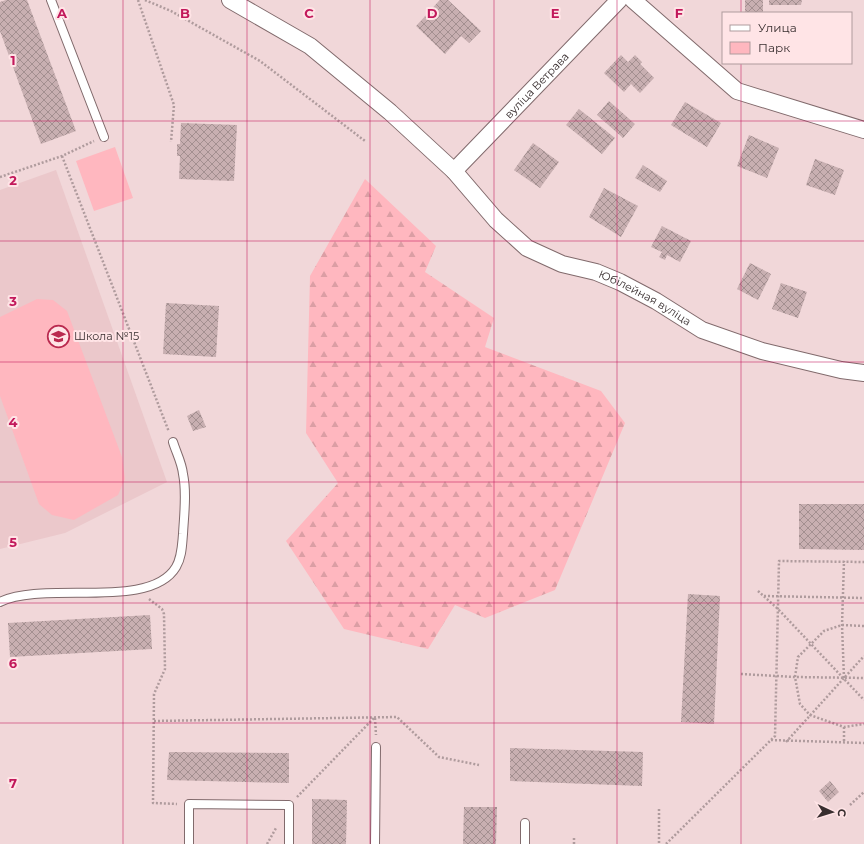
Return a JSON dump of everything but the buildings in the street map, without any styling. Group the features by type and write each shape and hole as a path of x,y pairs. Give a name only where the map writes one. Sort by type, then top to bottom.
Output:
{"street":[{"name":"Юбілейная вуліца","path":"230,0 310,46 390,112 454,171 496,220 527,248 562,264 596,272 620,282 656,301 702,330 762,351 841,370 864,373"},
{"name":"вуліца Ветрава","path":"454,171 619,0"},
{"path":"633,0 738,91 864,130"}],"lane":[{"path":"51,0 104,136"},
{"path":"0,602 19,596 135,590 155,586 166,579 176,567 182,552 184,498 183,473 173,442"},
{"path":"375,844 376,747"},
{"path":"189,844 189,804 290,805 289,844"},
{"path":"525,824 525,844"}],"path":[{"path":"138,0 174,105 171,142"},
{"path":"145,0 171,11 260,61 365,141"},
{"path":"0,177 62,156 104,136"},
{"path":"62,156 173,442"},
{"path":"666,844 774,736 779,561 864,562"},
{"path":"844,561 842,598 844,679"},
{"path":"135,590 159,606 164,614 165,669 154,694 153,803 189,804"},
{"path":"758,591 778,609 864,700"},
{"path":"764,596 864,598"},
{"path":"864,626 842,625 824,631 810,643 798,657 795,677 800,704 810,715 844,727 864,724"},
{"path":"786,742 864,656"},
{"path":"741,674 844,679 864,678"},
{"path":"154,721 397,717 439,757 479,766"},
{"path":"375,718 376,747"},
{"path":"267,844 290,805 375,718"},
{"path":"844,727 844,743"},
{"path":"770,740 786,742 864,743"},
{"path":"850,805 864,792"},
{"path":"659,809 659,844"},
{"path":"574,836 574,844"}],"shaded area":[{"name":"Школа №15","path":"56,170 167,482 65,533 0,549 0,190"}],"green space":[{"path":"115,147 133,198 94,211 76,161"},
{"path":"365,179 436,246 425,272 494,318 485,347 601,391 625,423 555,590 485,618 455,605 428,649 344,629 286,541 338,483 306,433 310,276"},
{"path":"37,299 53,300 67,311 122,457 125,479 118,495 74,520 52,515 39,504 0,396 0,317"}],"place":[{"name":"Школа №15","path":"58,336"}]}
